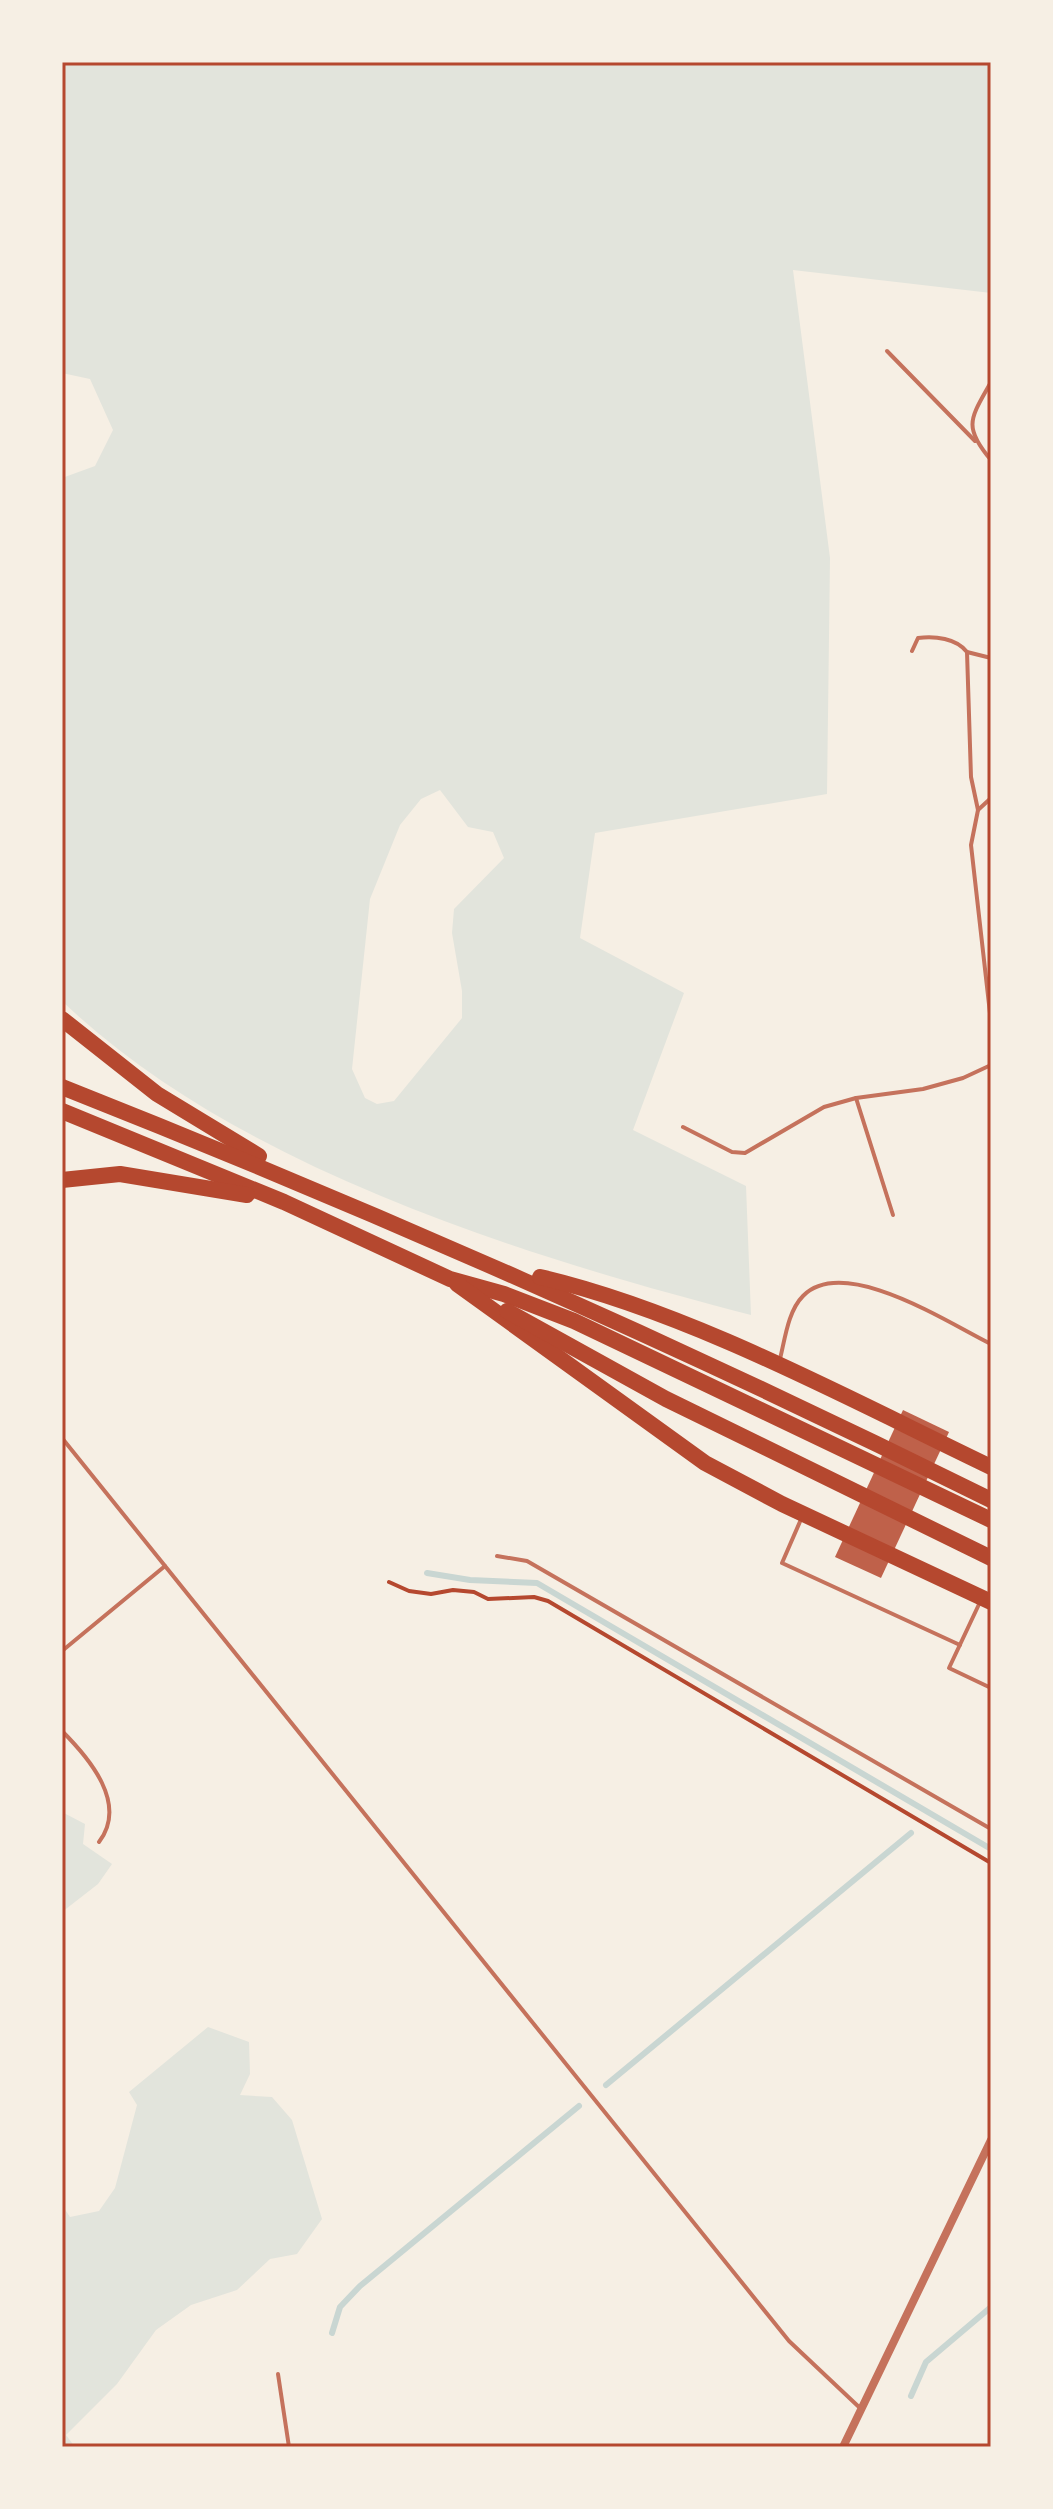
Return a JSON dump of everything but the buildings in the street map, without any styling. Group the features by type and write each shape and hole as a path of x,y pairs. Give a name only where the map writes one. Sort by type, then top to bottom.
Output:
{"highway":[{"path":"62,1019 157,1094 298,1180"},
{"path":"62,1087 298,1180 500,1268 774,1393 991,1500"},
{"path":"62,1111 284,1202 450,1279 666,1399 991,1558"},
{"path":"62,1180 120,1174 176,1180 284,1202"},
{"path":"500,1268 573,1285 779,1366 991,1467"},
{"path":"450,1279 542,1349 705,1463 803,1514 987,1600"},
{"path":"450,1279 504,1294 574,1321 991,1520"}],"street":[{"path":"843,2447 991,2140"}],"lane":[{"path":"887,351 991,460"},
{"path":"975,441 970,427 973,415 991,382"},
{"path":"912,651 918,638 929,637 960,644 967,652 991,658"},
{"path":"967,652 971,777 978,810 971,845 991,1022"},
{"path":"978,810 991,798"},
{"path":"683,1127 732,1152 745,1153 824,1107 856,1098 923,1089 963,1078 991,1065"},
{"path":"856,1098 893,1215"},
{"path":"779,1366 796,1305 805,1293 835,1282 872,1286 991,1344"},
{"path":"62,1438 789,2341 862,2410"},
{"path":"803,1514 782,1563 960,1645"},
{"path":"497,1556 527,1561 991,1829"},
{"path":"62,1651 165,1566"},
{"path":"987,1600 949,1668 991,1688"},
{"path":"62,1731 98,1776 111,1804 111,1820 99,1842"},
{"path":"278,2374 289,2447"}],"path":[{"path":"389,1582 409,1591 431,1594 453,1590 474,1592 488,1599 534,1597 548,1601 991,1863"}],"shaded area":[{"path":"62,62 991,62 991,293 793,270 830,558 827,794 595,833 580,938 684,993 633,1130 746,1186 751,1315 571,1264 478,1233 386,1198 296,1158 211,1112 132,1060 62,1001 62,478 95,466 113,430 90,379 62,373","holes":["440,790 468,827 493,832 504,858 454,909 452,933 462,991 462,1018 394,1101 377,1104 365,1098 352,1069 370,899 400,825 421,799"]},
{"path":"62,1812 85,1824 83,1844 112,1864 98,1884 62,1912"},
{"path":"208,2027 249,2042 250,2074 240,2095 272,2097 292,2120 322,2219 297,2254 270,2259 237,2290 191,2305 156,2330 117,2384 66,2435 75,2447 62,2447 62,2205 70,2217 99,2211 115,2188 137,2105 129,2092"}],"waterway":[{"path":"427,1573 470,1580 537,1583 991,1849"},
{"path":"606,2085 911,1833"},
{"path":"332,2333 340,2307 360,2286 579,2106"},
{"path":"911,2396 926,2362 991,2307"}]}
